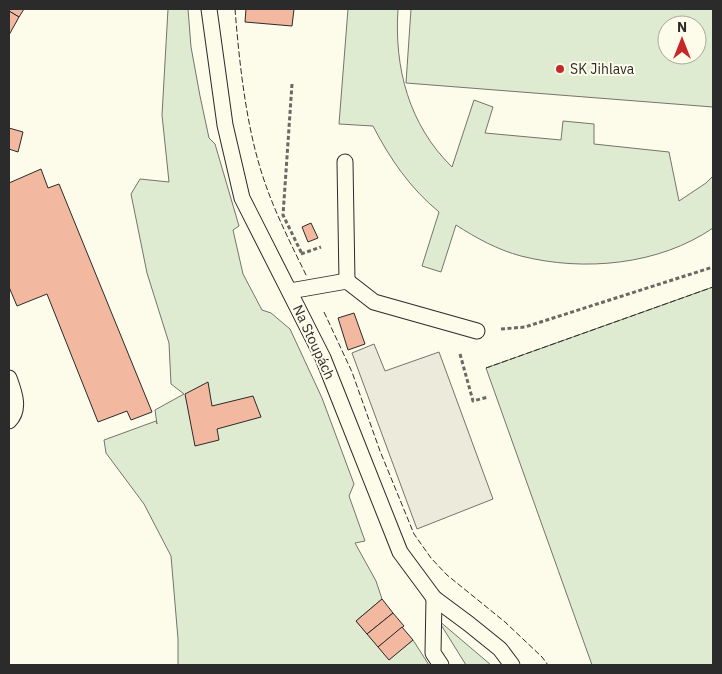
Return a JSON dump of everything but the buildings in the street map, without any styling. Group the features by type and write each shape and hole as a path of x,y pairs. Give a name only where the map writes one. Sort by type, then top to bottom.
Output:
{"lane":[{"name":"Na Stoupách","path":"209,9 225,125 242,198 323,358 400,552 434,598 500,649 512,665"},
{"path":"345,162 347,280 374,302 477,331"},
{"path":"290,291 347,280"},
{"path":"9,378 16,403 15,412 9,420"},
{"path":"434,598 433,653 441,665"}],"path":[{"path":"292,84 283,215 302,254"},
{"path":"477,331 525,327 713,267"},
{"path":"452,324 473,401 488,397"}],"green space":[{"path":"168,9 188,9 191,47 200,96 209,138 215,144 239,226 233,230 243,274 262,310 271,313 290,329 322,398 354,484 349,496 365,541 355,543 376,581 382,599 356,621 389,659 413,640 429,665 178,665 178,639 171,556 144,504 106,453 104,440 156,421 157,424 155,410 184,394 171,384 169,343 147,273 131,194 140,179 169,182 162,115"},
{"path":"348,9 398,9 399,53 407,94 425,133 437,151 452,167 474,100 493,107 485,133 561,140 563,121 594,124 594,144 669,152 679,201 713,176 713,228 669,250 645,257 620,262 570,264 521,256 487,243 456,225 441,272 422,266 439,212 410,183 386,150 373,126 339,124"},
{"name":"SK Jihlava","path":"411,9 713,9 713,107 406,83"},
{"path":"713,287 713,665 592,665 486,368"},
{"path":"438,620 491,665 466,665"}],"shaded area":[{"path":"374,344 385,371 439,352 493,499 417,529 352,353"}],"fence":[{"path":"235,9 246,107 254,146 263,179 274,207 307,277"},
{"path":"486,368 713,287"},
{"path":"324,312 352,372 380,451 414,534 431,558 447,575 505,622 548,665"}],"place":[{"name":"SK Jihlava","path":"560,69"}]}
